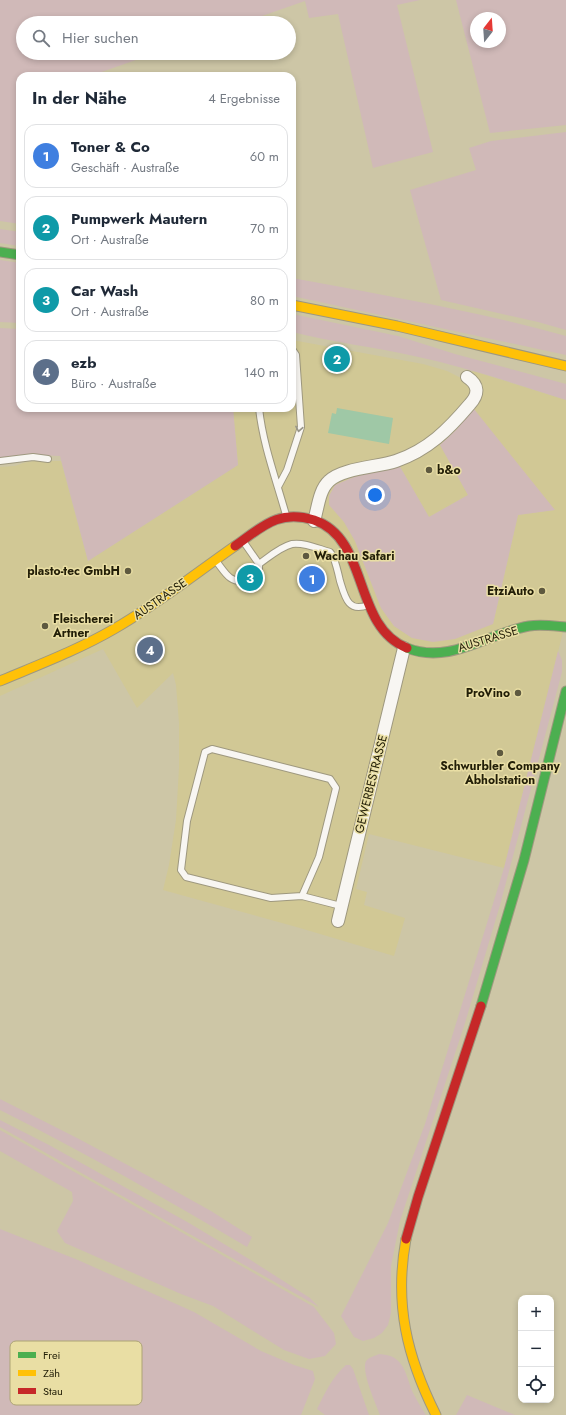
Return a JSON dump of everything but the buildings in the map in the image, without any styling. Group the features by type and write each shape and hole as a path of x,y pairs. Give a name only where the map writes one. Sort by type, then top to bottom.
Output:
{"main road":[{"path":"0,252 16,254"},
{"path":"296,306 398,326 565,366"},
{"name":"AUSTRASSE","path":"0,681 103,637 130,620 272,521 287,516 301,517 332,529 354,562 372,614 382,630 404,648 431,654 465,646 498,634 529,626 566,627"},
{"path":"436,1415 423,1389 412,1361 406,1339 401,1304 402,1267 408,1231 475,1026 511,909 566,691"}],"street":[{"path":"314,521 324,488 330,480 342,474 408,456 432,443 450,427 475,398 476,387 472,380 467,377"},
{"name":"GEWERBESTRASSE","path":"338,921 404,648"}],"lane":[{"path":"278,487 287,470 301,427 296,355"},
{"path":"259,412 266,448 287,516"},
{"path":"0,462 33,457 48,459"},
{"path":"243,541 259,564 259,570 254,575"},
{"path":"259,564 293,544 303,544 330,552 333,556 344,595 348,603 355,607 361,608 369,605"},
{"path":"215,560 228,577 237,582 245,581"},
{"path":"302,896 319,857 336,788 330,779 212,749 205,752 187,821 181,870 186,877 271,898 302,896 341,906"}],"shaded area":[{"path":"0,0 420,0 397,5 433,152 373,168 338,14 309,18 305,1 262,16 16,16 16,60 136,60 101,72 16,72 16,223 0,221"},
{"path":"456,0 566,0 566,125 490,133"},
{"path":"566,132 566,330 538,322 441,300 410,190 476,170 469,148 491,141"},
{"path":"0,229 16,231 16,245 0,243"},
{"path":"0,260 16,262 16,323 0,322"},
{"path":"296,279 464,311 566,336 566,355 296,297"},
{"path":"296,315 398,336 455,354 566,384 566,400 491,376 433,360 296,333"},
{"path":"0,328 16,329 16,412 233,412 238,465 88,561 60,456 38,455 0,459"},
{"path":"296,341 423,364 447,371 463,379 473,371 566,400 566,620 504,868 369,834 356,889 367,892 364,905 405,918 394,956 163,890 169,865 176,820 179,768 179,723 176,685 173,673 137,708 103,649 0,696 0,467 15,466 34,461 61,461 88,561 238,465 233,412 296,412","holes":["455,431 554,510 518,515 493,624 412,638 394,626 381,608 355,541 344,522 330,505 399,465 429,517 468,495 440,445"]},
{"path":"337,408 393,418 389,444 328,433 332,413 336,414"},
{"path":"474,409 555,510 518,515 493,624 455,639 433,642 412,638 394,626 381,608 355,541 344,522 329,505 329,496 335,485 354,477 399,465 429,517 468,495 440,445 455,431"},
{"path":"558,651 562,660 562,672 500,905 465,1023 400,1221 391,1266 391,1313 388,1325 382,1333 374,1338 363,1341 354,1337 341,1316 388,1223 425,1124 504,868"},
{"path":"0,1099 77,1138 211,1211 252,1237 247,1247 125,1176 0,1110"},
{"path":"0,1120 49,1145 189,1223 310,1298 319,1307 0,1127"},
{"path":"0,1130 314,1307 334,1333 336,1344 325,1356 309,1359 284,1350 213,1306 181,1294 65,1243 57,1231 73,1201 72,1192 0,1151"},
{"path":"0,1229 78,1260 194,1312 261,1351 294,1365 313,1371 315,1379 301,1415 0,1415"},
{"path":"379,1354 388,1355 394,1358 403,1367 413,1393 426,1415 380,1415 367,1380 365,1366 367,1360"},
{"path":"346,1365 350,1365 353,1369 369,1415 325,1415 317,1409 333,1380"},
{"path":"467,1395 515,1415 456,1415"}],"traffic: fast":[{"path":"0,252 16,254"},
{"path":"407,648 423,652 438,653 469,646 529,626 543,625 566,627"},
{"path":"481,1006 524,860 566,691"}],"traffic: slow":[{"path":"296,306 397,326 566,366"},
{"path":"0,681 100,637 130,620 235,546"},
{"path":"406,1239 402,1286 406,1330 417,1372 436,1415"}],"traffic: jam":[{"path":"235,546 262,527 280,518 301,517 314,520 332,530 344,545 354,563 368,603 377,621 390,637 407,648"},
{"path":"406,1239 418,1197 481,1006"}],"place":[{"name":"Pumpwerk Mautern","path":"337,359"},
{"name":"b&o","path":"429,470"},
{"name":"Wachau Safari","path":"306,556"},
{"name":"plasto-tec GmbH","path":"128,571"},
{"name":"Car Wash","path":"250,578"},
{"name":"Toner & Co","path":"312,579"},
{"name":"EtziAuto","path":"542,591"},
{"name":"Fleischerei Artner","path":"45,626"},
{"name":"ezb","path":"150,650"},
{"name":"ProVino","path":"518,693"},
{"name":"Schwurbler Company Abholstation","path":"500,753"}]}
